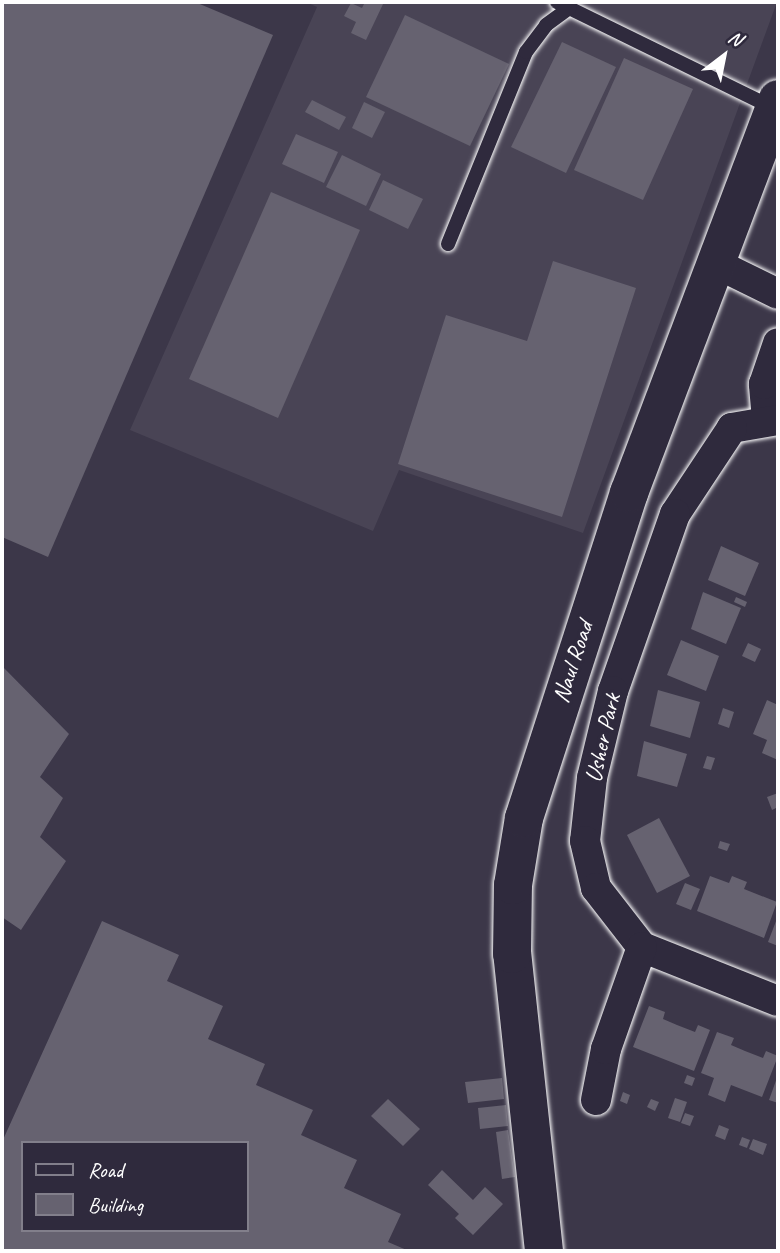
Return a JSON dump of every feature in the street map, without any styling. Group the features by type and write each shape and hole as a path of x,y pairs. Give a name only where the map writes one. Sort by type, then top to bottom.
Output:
{"main road":[{"name":"Naul Road","path":"544,1251 512,954 513,885 523,818 629,493 776,104"}],"street":[{"path":"715,263 778,295"},
{"path":"773,420 764,384 778,343"},
{"name":"Usher Park","path":"773,420 732,428 675,514 613,691 592,778 585,841 588,866 608,908 642,947 778,1001"},
{"path":"596,1100 606,1049 642,947"}],"lane":[{"path":"447,244 526,52 563,5 776,104"}],"shaded area":[{"path":"306,2 777,2 583,533 399,470 373,531 130,430 317,7"}],"building":[{"path":"2,2 195,2 273,35 48,557 2,537"},
{"path":"365,2 384,2 366,40 351,33 356,22 344,16 351,3 362,8"},
{"path":"405,15 509,64 470,146 366,97"},
{"path":"562,42 616,67 566,173 511,147"},
{"path":"624,58 693,89 643,200 574,170"},
{"path":"312,100 346,117 339,130 305,112"},
{"path":"364,102 385,112 372,138 352,128"},
{"path":"296,134 338,152 324,183 282,164"},
{"path":"342,155 381,174 366,206 326,187"},
{"path":"383,180 423,199 408,229 369,210"},
{"path":"271,192 360,230 278,418 189,379"},
{"path":"553,261 636,288 562,517 398,464 446,315 527,341"},
{"path":"721,546 759,563 745,596 708,580"},
{"path":"703,592 741,608 726,644 691,629"},
{"path":"736,597 747,602 745,607 734,602"},
{"path":"681,640 719,656 706,691 667,675"},
{"path":"748,643 761,649 755,662 742,656"},
{"path":"2,666 69,734 40,777 63,798 40,837 66,861 21,930 2,917"},
{"path":"658,690 700,702 690,738 650,726"},
{"path":"767,700 778,705 778,760 762,753 767,740 753,734"},
{"path":"723,708 734,712 729,728 718,724"},
{"path":"644,741 687,754 677,787 637,776"},
{"path":"707,756 715,758 711,770 703,768"},
{"path":"778,793 778,807 772,810 767,797"},
{"path":"659,818 690,876 657,893 627,835"},
{"path":"720,841 730,844 727,851 718,848"},
{"path":"710,876 729,883 732,876 747,882 744,889 777,902 764,938 697,911"},
{"path":"685,883 700,889 691,910 676,904"},
{"path":"778,916 778,946 768,942"},
{"path":"102,921 179,955 167,981 223,1006 208,1039 265,1064 256,1085 313,1110 301,1135 357,1160 344,1188 401,1214 388,1242 409,1251 2,1251 2,1142"},
{"path":"649,1006 665,1012 663,1019 677,1025 695,1032 698,1025 710,1030 694,1071 633,1047"},
{"path":"717,1032 734,1038 731,1045 745,1051 763,1058 766,1051 778,1056 762,1097 731,1085 725,1102 708,1095 714,1078 701,1073"},
{"path":"687,1075 695,1078 692,1086 684,1083"},
{"path":"778,1075 778,1103 769,1100"},
{"path":"502,1078 504,1099 468,1103 465,1082"},
{"path":"623,1092 630,1095 627,1104 620,1101"},
{"path":"675,1098 687,1102 680,1122 668,1118"},
{"path":"388,1099 420,1129 403,1146 371,1116"},
{"path":"651,1099 659,1102 655,1111 647,1107"},
{"path":"506,1105 508,1126 480,1129 478,1108"},
{"path":"685,1113 694,1116 690,1126 681,1123"},
{"path":"719,1125 729,1129 725,1140 715,1136"},
{"path":"508,1130 515,1177 502,1179 496,1132"},
{"path":"742,1137 750,1140 747,1148 739,1145"},
{"path":"753,1139 767,1144 763,1155 749,1149"},
{"path":"442,1170 473,1200 485,1187 503,1204 473,1235 455,1218 459,1214 428,1185"}]}
